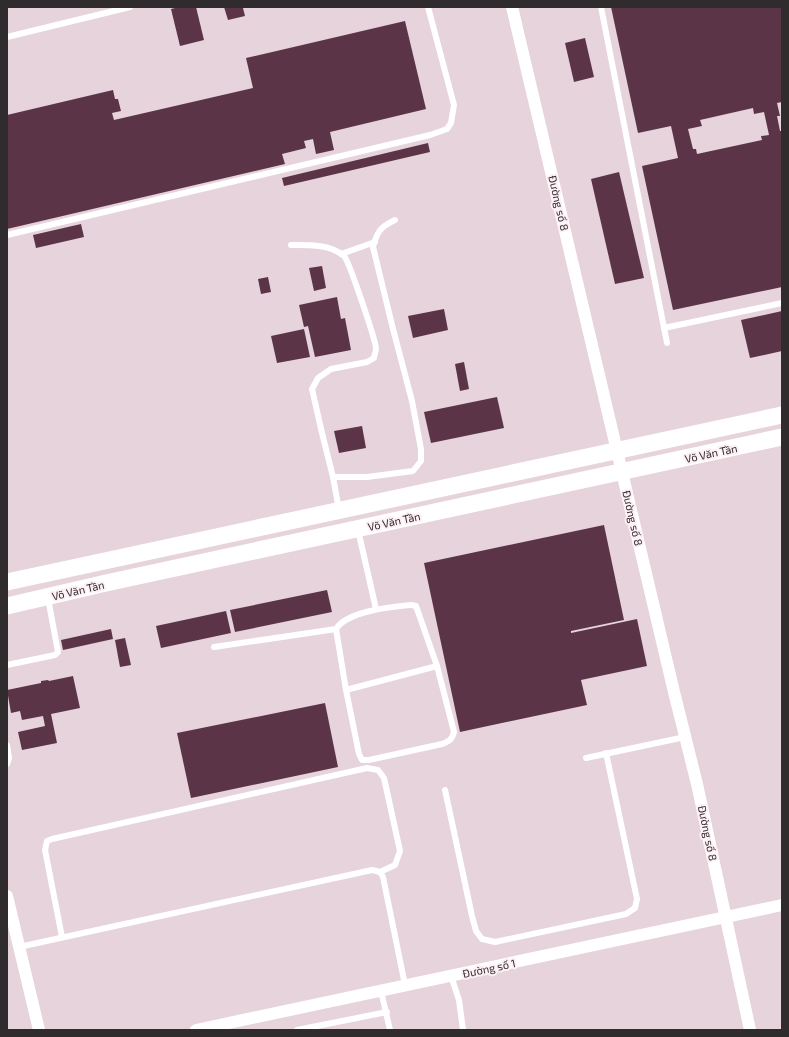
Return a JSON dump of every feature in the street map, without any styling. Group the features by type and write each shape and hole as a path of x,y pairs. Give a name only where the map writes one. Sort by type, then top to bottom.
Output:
{"street":[{"name":"Đường số 8","path":"512,7 697,784 750,1030"},
{"name":"Võ Văn Tần","path":"7,582 339,512 782,415"},
{"name":"Võ Văn Tần","path":"7,606 782,437"},
{"path":"7,896 39,1030"},
{"name":"Đường số 1","path":"196,1030 782,905"}],"lane":[{"path":"7,38 130,7"},
{"path":"7,235 430,135 447,129 451,123 454,105 428,7"},
{"path":"601,7 667,343"},
{"path":"333,477 367,477 413,471 421,461 421,449 412,401 391,322 374,247 377,234 387,224 395,220"},
{"path":"341,254 375,242"},
{"path":"291,245 312,245 336,251 345,257 366,313 376,349 374,358 367,362 331,369 318,378 312,388 333,477 339,512"},
{"path":"664,328 782,303"},
{"path":"357,529 376,609"},
{"path":"7,665 56,655 58,652 48,597"},
{"path":"411,604 416,606 437,666 454,732 453,738 442,744 369,760 362,760 359,754 346,690 336,629 345,619 376,609 411,604"},
{"path":"214,647 336,629"},
{"path":"346,690 437,666"},
{"path":"586,758 685,737"},
{"path":"7,745 9,758 7,764"},
{"path":"445,790 472,916 476,931 482,939 494,942 626,914 635,908 636,899 606,754"},
{"path":"19,947 372,870 380,872 395,864 400,851 384,778 378,770 367,768 52,839 48,841 45,850 62,937"},
{"path":"380,872 383,877 405,986"},
{"path":"451,976 459,1000 462,1030"},
{"path":"381,991 390,1030"},
{"path":"296,1030 324,1027 386,1012"}],"shaded area":[{"path":"7,7 782,7 782,1030 7,1030"}],"building":[{"path":"179,7 196,7 204,40 180,46 171,9"},
{"path":"224,7 247,7 243,8 245,16 228,20"},
{"path":"611,7 782,7 782,102 777,103 780,116 777,116 780,131 782,131 782,287 673,310 642,166 678,158 671,126 638,133","holes":["753,108 754,114 764,112 769,135 761,136 762,140 697,154 696,149 693,149 688,129 702,126 700,120"]},
{"path":"405,21 426,109 330,132 334,150 316,154 313,139 304,141 306,148 282,154 285,164 7,229 7,115 113,90 115,99 118,99 121,111 112,113 114,120 253,88 246,58"},
{"path":"585,38 594,77 574,82 565,43"},
{"path":"428,143 430,152 284,186 282,178"},
{"path":"619,172 644,278 615,284 591,179"},
{"path":"81,224 84,237 36,248 33,235"},
{"path":"322,266 326,288 314,291 309,268"},
{"path":"268,277 271,292 261,294 258,279"},
{"path":"337,297 341,319 345,318 351,350 315,357 308,326 304,327 299,305"},
{"path":"444,309 448,330 413,338 408,316"},
{"path":"782,311 782,351 750,358 741,320"},
{"path":"304,329 310,357 277,363 271,336"},
{"path":"464,362 469,389 460,391 455,364"},
{"path":"497,397 504,428 431,443 424,412"},
{"path":"362,426 366,448 339,453 334,431"},
{"path":"604,525 624,620 571,631 571,633 637,619 647,666 581,680 587,705 460,732 424,563"},
{"path":"327,590 332,612 235,632 230,610"},
{"path":"226,611 231,633 161,648 156,626"},
{"path":"111,629 113,639 63,650 61,640"},
{"path":"125,638 131,665 120,667 115,640"},
{"path":"73,676 80,708 51,714 57,743 22,750 18,732 45,726 43,716 22,720 20,711 11,713 7,690 41,683 41,681 49,681"},
{"path":"325,703 338,767 191,798 177,733"}]}
